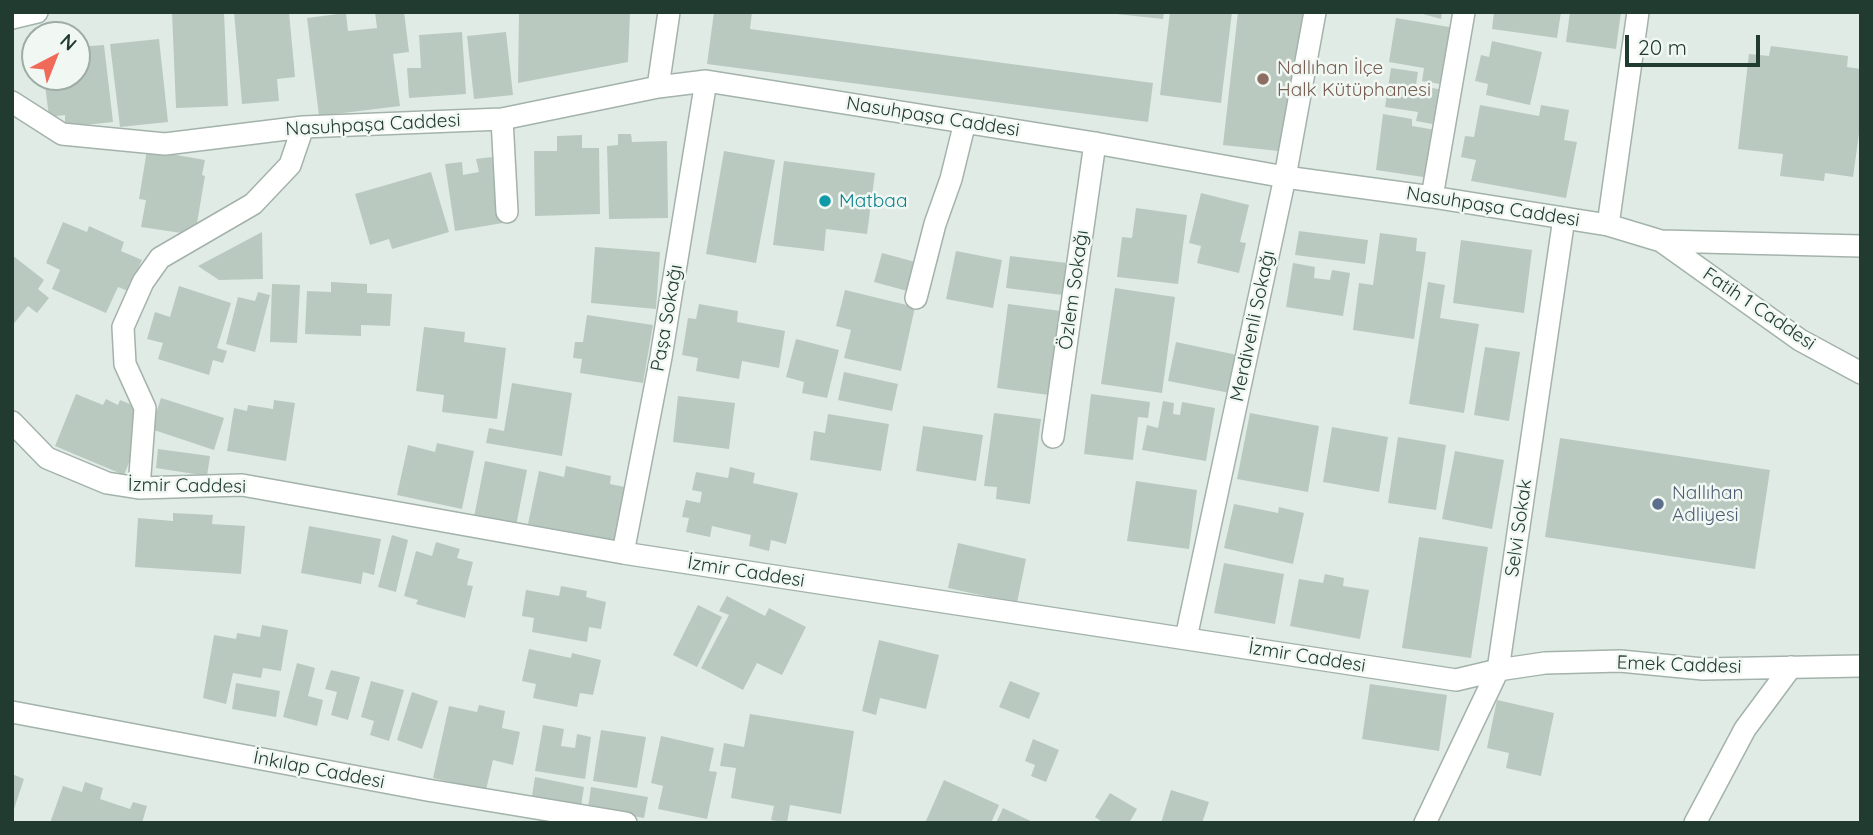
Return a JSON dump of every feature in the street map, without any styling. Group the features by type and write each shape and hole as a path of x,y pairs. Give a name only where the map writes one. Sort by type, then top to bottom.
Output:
{"street":[{"path":"12,18 37,12"},
{"path":"657,87 669,12"},
{"name":"Merdivenli Sokağı","path":"1186,638 1285,177 1315,12"},
{"path":"1432,197 1464,12"},
{"path":"1608,225 1638,12"},
{"name":"Nasuhpaşa Caddesi","path":"12,102 62,134 165,144 303,127 502,119 657,87 706,81 1095,143 1285,177 1608,225 1661,241 1861,246"},
{"name":"Paşa Sokağı","path":"623,553 661,357 706,81"},
{"path":"502,119 506,212"},
{"path":"916,298 934,224 951,179 964,122"},
{"path":"139,488 145,408 125,364 123,327 143,282 160,258 253,204 290,165 303,127"},
{"name":"Özlem Sokağı","path":"1054,437 1095,143"},
{"name":"Selvi Sokak","path":"1425,823 1498,670 1564,218"},
{"name":"Fatih 1 Caddesi","path":"1661,241 1800,340 1861,373"},
{"name":"İzmir Caddesi","path":"12,422 47,457 107,482 139,488 242,485 623,553 1455,680 1498,670"},
{"name":"Emek Caddesi","path":"1498,670 1545,663 1620,661 1703,669 1861,666"},
{"path":"1695,823 1745,729 1791,667"},
{"name":"İnkılap Caddesi","path":"12,712 428,790 626,823"}],"building":[{"path":"172,12 224,12 228,106 176,108"},
{"path":"234,12 289,12 295,77 277,79 279,101 242,104"},
{"path":"375,12 404,12 409,52 393,54 400,106 319,116 307,18 346,13 348,31 377,28"},
{"path":"519,12 630,12 628,62 518,83"},
{"path":"714,12 752,12 750,29 1153,83 1148,122 707,64"},
{"path":"1116,12 1164,12 1163,19"},
{"path":"1170,12 1232,12 1221,103 1160,95"},
{"name":"Nallıhan İlçe Halk Kütüphanesi","path":"1238,12 1304,12 1287,152 1223,145"},
{"path":"1416,12 1442,12 1441,19"},
{"path":"1494,12 1561,12 1557,38 1492,29"},
{"path":"1570,12 1621,12 1616,49 1566,42"},
{"path":"1396,18 1455,28 1446,85 1422,81 1424,68 1389,62"},
{"path":"462,32 466,94 409,98 407,68 421,68 419,35"},
{"path":"506,32 513,95 474,99 467,36"},
{"path":"159,39 168,122 120,127 110,44"},
{"path":"1492,41 1542,52 1530,105 1486,95 1488,84 1475,81 1481,55 1489,57"},
{"path":"104,45 113,122 65,127 65,115 49,117 46,91 91,91 91,46"},
{"path":"1771,46 1848,56 1847,67 1861,69 1861,119 1853,177 1825,173 1824,181 1780,176 1783,154 1738,149 1749,54 1769,56"},
{"path":"1391,68 1418,72 1416,85 1443,90 1438,125 1416,121 1418,112 1385,107"},
{"path":"1480,105 1539,116 1541,105 1569,110 1564,140 1577,142 1566,198 1471,181 1476,160 1461,157 1465,136 1474,137"},
{"path":"1383,114 1412,119 1412,126 1436,130 1430,178 1376,170"},
{"path":"618,134 631,134 632,142 667,141 668,218 609,219 607,146 618,145"},
{"path":"582,135 582,148 599,148 600,214 535,216 534,151 557,151 557,136"},
{"path":"147,150 205,160 202,175 205,176 195,235 141,227 146,200 139,199"},
{"path":"724,151 775,160 756,263 706,254"},
{"path":"492,157 503,223 455,231 445,164 462,162 463,175 479,172 476,159"},
{"name":"Matbaa","path":"784,161 875,173 867,234 826,229 824,251 773,245"},
{"path":"431,172 449,232 392,249 389,239 370,245 355,194"},
{"path":"1201,193 1249,205 1240,242 1246,243 1239,273 1197,263 1201,246 1189,243"},
{"path":"1136,208 1187,215 1178,284 1117,277 1122,237 1132,238"},
{"path":"63,222 87,232 89,226 124,242 121,251 142,260 128,291 118,287 106,313 52,289 60,270 46,263"},
{"path":"1299,231 1368,240 1365,264 1295,255"},
{"path":"262,232 263,279 219,280 198,266"},
{"path":"1380,233 1417,238 1416,251 1426,252 1414,339 1353,330 1359,283 1373,285"},
{"path":"1461,240 1532,250 1524,313 1453,303"},
{"path":"595,247 660,252 656,309 591,303"},
{"path":"956,251 1002,260 993,308 946,299"},
{"path":"882,253 919,263 911,292 874,282"},
{"path":"12,255 44,280 38,289 49,298 37,313 28,306 12,326"},
{"path":"1010,256 1067,263 1063,295 1006,288"},
{"path":"1293,263 1315,267 1314,278 1330,280 1332,270 1350,273 1343,316 1286,307"},
{"path":"331,282 367,284 367,293 392,294 390,326 361,325 361,336 305,334 307,291 331,292"},
{"path":"1428,282 1445,285 1440,318 1479,324 1464,413 1409,404"},
{"path":"272,284 300,285 297,343 270,342"},
{"path":"179,286 231,303 217,348 227,351 223,363 213,360 209,375 158,359 163,343 147,339 155,312 170,317"},
{"path":"1115,288 1175,297 1162,393 1101,384"},
{"path":"845,290 915,307 901,371 844,358 851,330 836,326"},
{"path":"258,292 270,295 255,352 226,344 238,297 255,301"},
{"path":"699,304 738,311 737,322 785,331 779,368 742,361 739,379 696,371 698,358 682,355 688,318 696,319"},
{"path":"1008,304 1061,311 1049,395 997,388"},
{"path":"587,315 653,325 643,383 580,373 582,359 573,358 575,342 583,342"},
{"path":"424,327 465,332 464,342 506,348 497,419 442,412 444,395 416,391"},
{"path":"796,339 839,350 827,398 802,393 804,382 786,377"},
{"path":"1176,342 1237,355 1230,393 1168,381"},
{"path":"1485,347 1520,352 1509,421 1474,415"},
{"path":"844,372 898,384 892,411 838,400"},
{"path":"512,383 572,393 562,456 486,443 489,428 504,431"},
{"path":"76,394 103,405 106,399 118,405 120,400 140,408 131,431 140,435 124,475 55,446"},
{"path":"1091,394 1150,402 1148,418 1138,417 1133,460 1084,454"},
{"path":"678,396 735,403 729,449 673,442"},
{"path":"161,398 224,418 214,450 151,429"},
{"path":"274,400 295,403 286,461 227,451 234,408 247,411 248,405 273,409"},
{"path":"1163,401 1174,403 1173,414 1180,415 1182,402 1215,408 1206,461 1142,450 1147,425 1158,428"},
{"path":"994,413 1041,419 1030,504 996,499 997,487 984,486"},
{"path":"1250,413 1319,426 1308,492 1237,479"},
{"path":"828,414 889,424 881,471 810,460 814,431 825,433"},
{"path":"923,426 983,435 976,481 916,471"},
{"path":"1332,427 1388,437 1379,492 1323,482"},
{"path":"1398,437 1446,445 1436,510 1388,503"},
{"name":"Nallıhan Adliyesi","path":"1560,438 1770,470 1755,569 1545,537"},
{"path":"437,443 474,451 462,509 397,495 408,445 435,452"},
{"path":"158,449 210,456 207,476 156,468"},
{"path":"1455,451 1504,460 1492,529 1442,519"},
{"path":"485,461 527,470 516,526 474,517"},
{"path":"566,466 611,476 610,484 625,487 614,542 528,524 539,471 564,477"},
{"path":"730,467 755,473 753,483 798,493 786,544 771,540 769,551 749,546 751,535 712,526 710,537 686,532 689,518 682,517 686,500 700,503 702,492 692,490 696,472 728,478"},
{"path":"1136,481 1197,490 1189,549 1127,541"},
{"path":"1234,504 1278,513 1279,507 1304,513 1293,564 1224,548"},
{"path":"173,513 213,515 212,524 245,526 241,574 135,567 138,518 173,521"},
{"path":"309,526 381,539 374,575 363,572 361,584 301,573"},
{"path":"392,535 408,540 396,592 378,587"},
{"path":"1419,537 1488,547 1471,658 1402,648"},
{"path":"436,542 460,549 457,558 473,562 467,585 473,586 465,618 416,604 418,600 404,596 416,551 432,556"},
{"path":"958,543 1026,559 1017,603 948,588"},
{"path":"1224,563 1284,574 1275,624 1214,613"},
{"path":"1325,574 1344,578 1343,586 1369,590 1360,639 1290,626 1299,579 1323,583"},
{"path":"561,586 587,591 586,597 606,602 601,629 589,627 587,642 532,632 534,618 522,616 526,590 559,596"},
{"path":"727,596 765,616 769,608 806,627 782,675 757,663 743,690 701,668 729,615 719,611"},
{"path":"698,605 722,617 697,667 673,655"},
{"path":"262,625 288,630 281,671 263,668 261,678 233,673 226,704 203,698 214,635 236,639 237,633 260,637"},
{"path":"879,640 939,655 926,709 880,698 876,715 862,711"},
{"path":"529,649 571,658 572,653 601,660 593,695 580,693 577,707 533,698 536,684 522,681"},
{"path":"297,663 315,668 308,696 323,700 317,726 283,717"},
{"path":"331,670 360,677 348,720 331,715 337,692 325,689"},
{"path":"371,681 404,690 389,741 370,735 374,721 361,717"},
{"path":"1010,681 1040,693 1029,719 999,707"},
{"path":"236,683 280,691 276,717 232,709"},
{"path":"1370,684 1447,695 1439,751 1362,739"},
{"path":"412,692 438,701 422,749 397,740"},
{"path":"1497,700 1554,713 1541,776 1506,768 1509,753 1487,748"},
{"path":"479,705 505,711 502,728 520,732 513,765 493,760 486,790 433,778 449,706 477,712"},
{"path":"750,714 854,731 841,814 790,805 787,823 771,820 774,806 731,798 736,768 720,766 724,743 744,747"},
{"path":"543,725 564,729 561,746 575,748 577,734 591,737 585,779 535,771"},
{"path":"601,730 646,737 637,788 593,781"},
{"path":"661,736 714,748 709,771 717,772 707,819 658,809 663,786 651,783"},
{"path":"1033,739 1059,750 1046,782 1031,776 1035,765 1025,761"},
{"path":"12,774 24,779 13,812 12,812"},
{"path":"535,777 584,787 581,806 532,796"},
{"path":"944,780 999,805 991,823 925,823"},
{"path":"85,782 103,788 100,799 130,809 133,802 147,806 142,823 50,823 63,786 82,792"},
{"path":"591,787 648,797 644,818 588,808"},
{"path":"1171,790 1209,802 1202,823 1161,823"},
{"path":"1110,793 1137,809 1129,823 1104,823 1095,817"},
{"path":"1003,808 1035,823 996,823"}],"place":[{"name":"Nallıhan İlçe Halk Kütüphanesi","path":"1263,79"},
{"name":"Matbaa","path":"825,201"},
{"name":"Nallıhan Adliyesi","path":"1658,504"}]}
